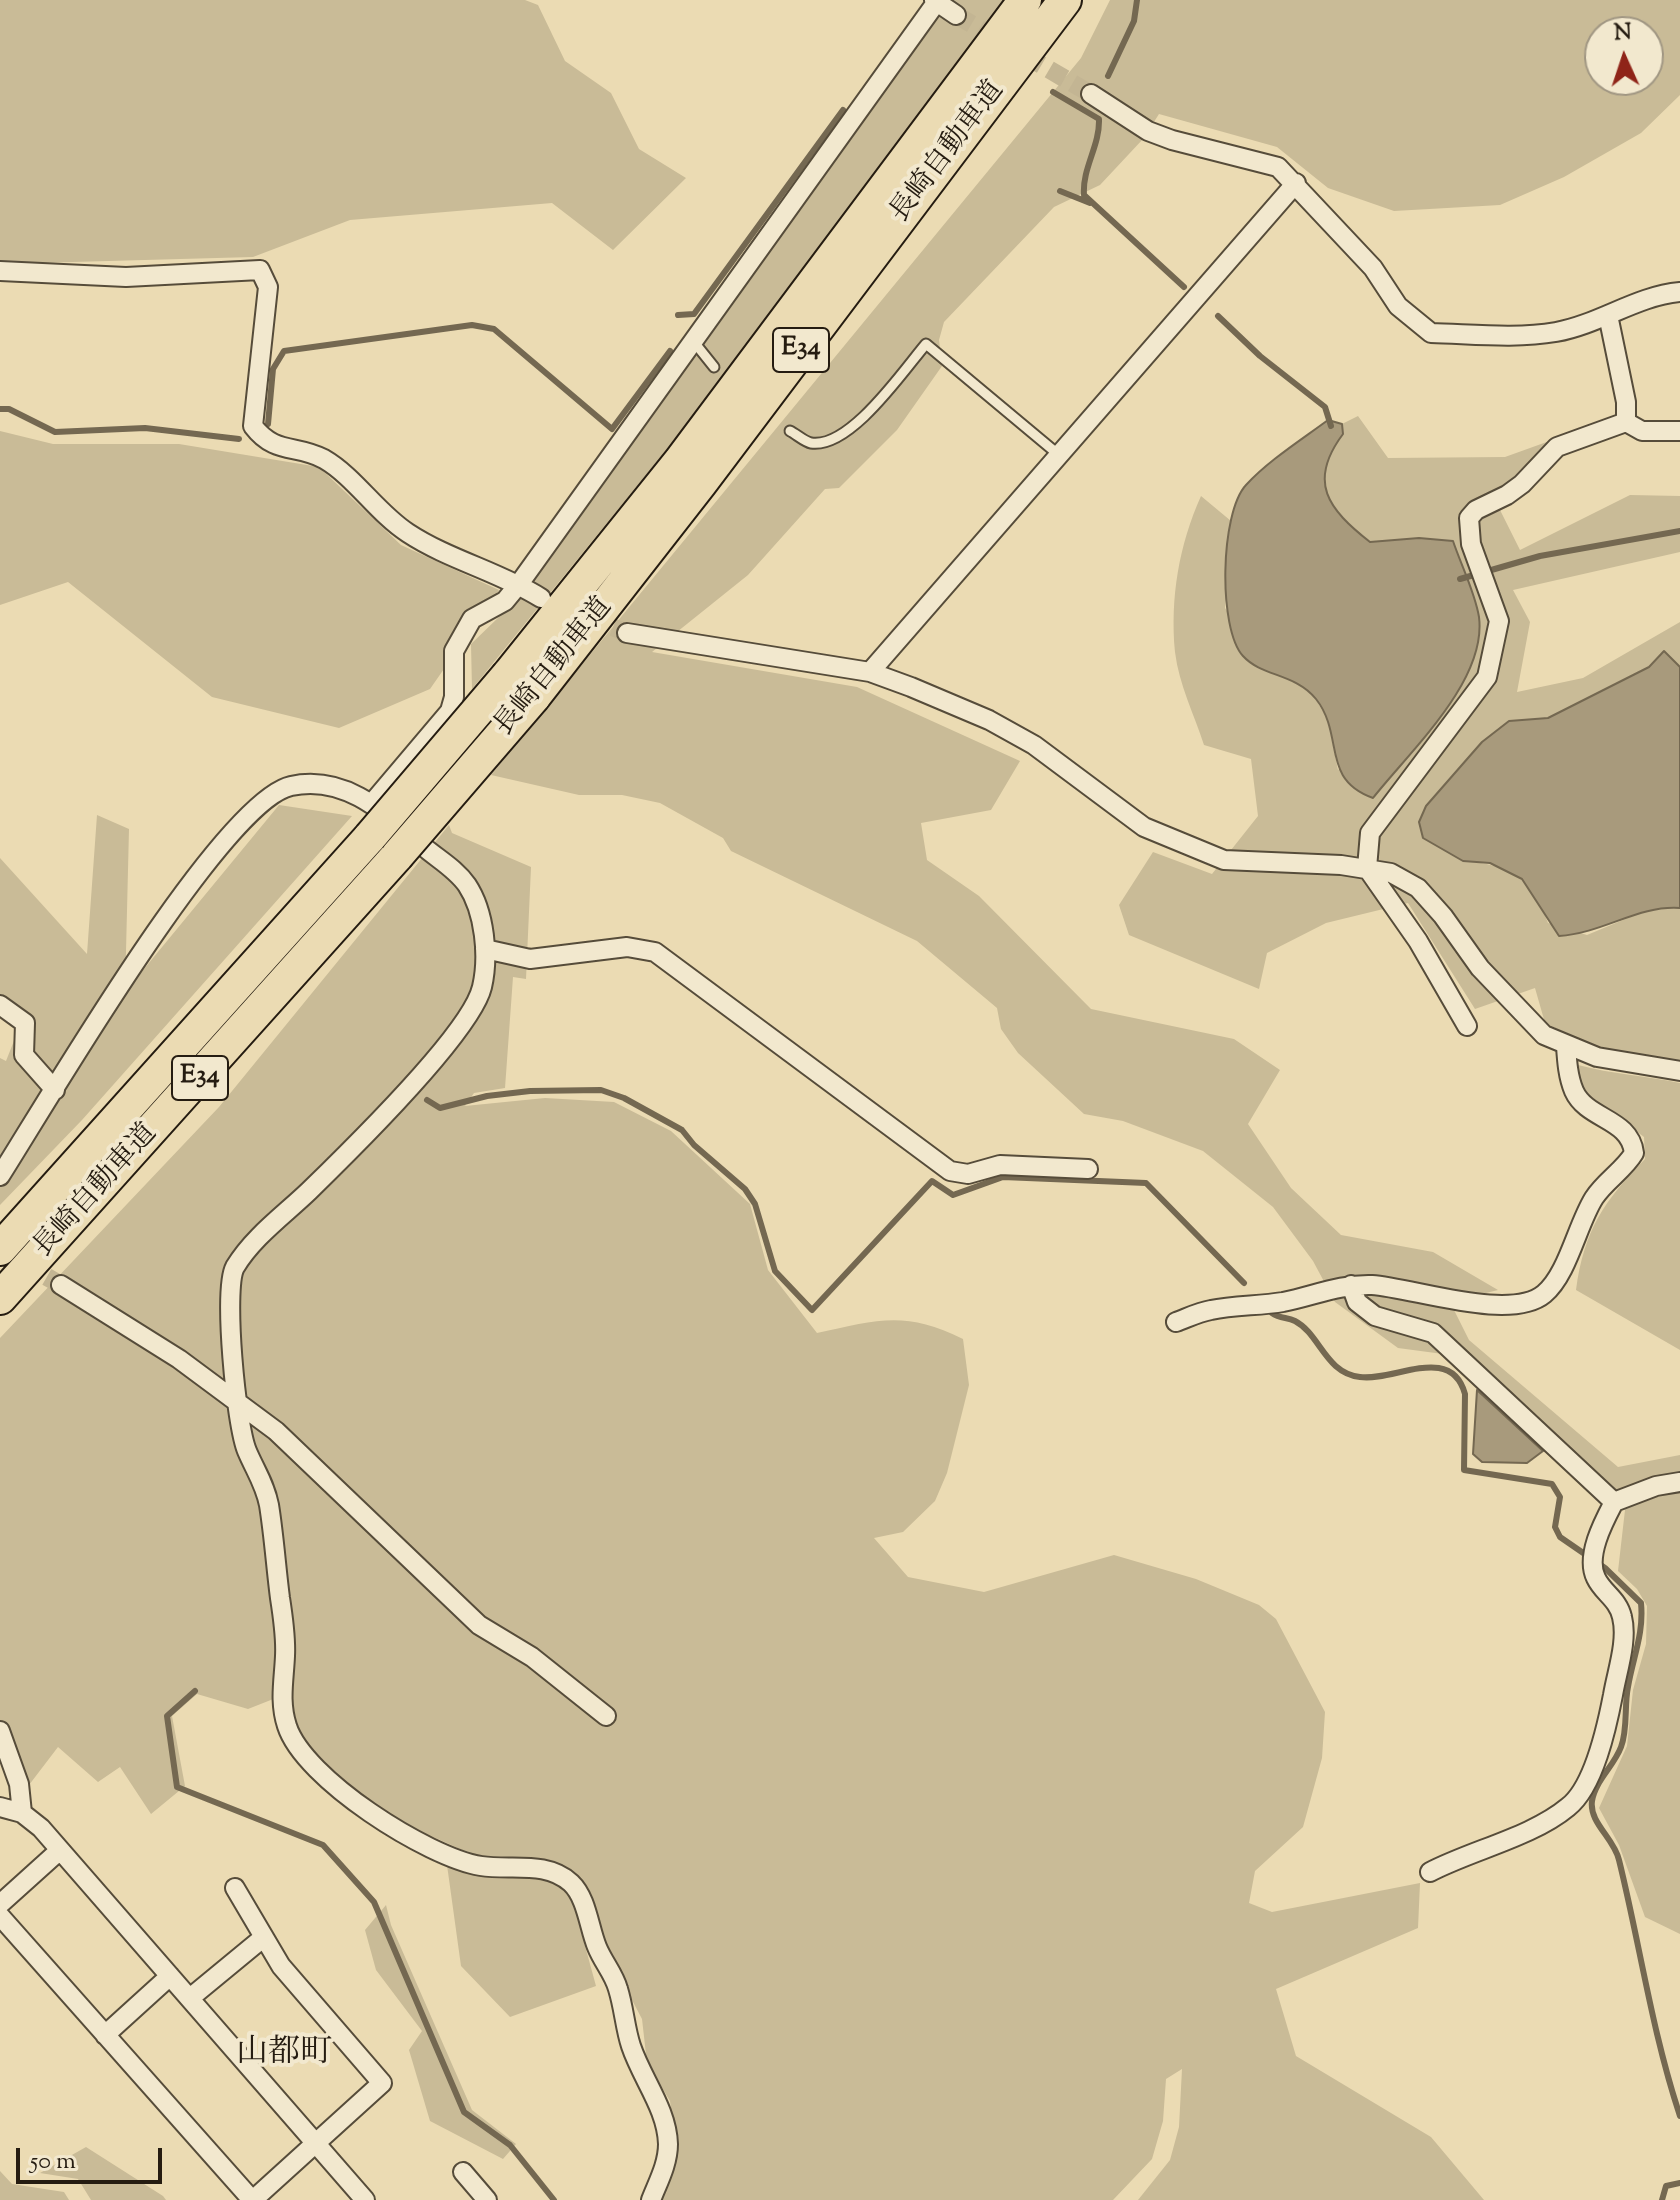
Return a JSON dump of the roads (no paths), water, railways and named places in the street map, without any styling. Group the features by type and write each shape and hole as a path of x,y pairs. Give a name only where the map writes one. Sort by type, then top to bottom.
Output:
{"highway":[{"name":"長崎自動車道","path":"0,1249 370,837 508,675 680,461 1025,0"},
{"name":"長崎自動車道","path":"0,1298 397,856 534,697 701,483 1065,0"}],"street":[{"path":"373,802 450,711 454,697 454,651 472,619 505,601 519,584 936,1 956,15"},
{"path":"1091,94 1148,131 1278,167 1373,268 1398,306 1431,333 1556,332 1608,315 1647,297 1680,292"},
{"path":"870,672 1296,183"},
{"path":"0,271 126,277 260,270 268,287 253,426 265,442 324,460 407,533 490,575 519,584 541,598"},
{"path":"1608,315 1626,402 1626,422"},
{"path":"1467,1026 1418,941 1367,868 1370,833 1487,677 1499,634 1468,528 1476,510 1507,495 1557,447 1626,422 1642,431 1680,431"},
{"path":"627,633 870,672 989,720 1034,745 1144,827 1224,860 1367,868 1391,873 1418,888 1443,916 1480,968 1544,1035 1597,1057 1680,1071"},
{"path":"0,1176 118,990 202,868 266,796 293,785 332,786 373,802 470,888 482,924 485,949 482,987 473,1010 453,1038 237,1264 230,1279 237,1402 246,1449 261,1474 269,1504 284,1624 281,1689 286,1725 313,1763 389,1828 480,1866 552,1871 570,1882 579,1895 599,1952 618,1989 632,2047 664,2121 668,2143 665,2163 651,2200"},
{"path":"485,949 530,959 627,947 655,952 950,1171 968,1174 1000,1165 1088,1169"},
{"path":"0,1005 25,1023 24,1055 55,1090"},
{"path":"1176,1322 1211,1310 1254,1307 1305,1298 1328,1288 1351,1285 1373,1285 1503,1305 1526,1303 1543,1295 1558,1278 1574,1236 1596,1195 1634,1153 1627,1132 1588,1108 1574,1093 1566,1046"},
{"path":"61,1285 179,1359 276,1431 479,1625 532,1657 606,1716"},
{"path":"1351,1285 1357,1302 1375,1316 1433,1333 1614,1502"},
{"path":"1430,1872 1549,1819 1570,1806 1579,1795 1605,1736 1624,1630 1613,1595 1596,1580 1594,1563 1603,1522 1614,1502 1656,1486 1680,1482"},
{"path":"0,1731 19,1784 22,1813"},
{"path":"0,1807 22,1813 60,1850 365,2200"},
{"path":"0,1904 60,1850"},
{"path":"0,1916 252,2200 382,2083 281,1966 235,1888"},
{"path":"190,1998 264,1937"},
{"path":"105,2035 170,1976"},
{"path":"463,2172 487,2200"}],"lane":[{"path":"694,342 714,367"},
{"path":"790,431 811,443 834,439 867,414 926,344 1059,455"}],"waterway":[{"path":"1108,76 1134,21 1137,0"},
{"path":"1053,92 1099,119 1084,195 1184,287"},
{"path":"678,315 694,314 843,110"},
{"path":"1060,191 1090,203"},
{"path":"1218,316 1260,356 1325,407 1331,426"},
{"path":"268,424 273,369 284,351 472,325 494,329 612,429 670,351"},
{"path":"0,409 9,409 55,432 145,428 239,439"},
{"path":"1460,579 1540,556 1680,531"},
{"path":"427,1100 440,1108 487,1096 530,1091 601,1090 624,1098 682,1130 694,1145 745,1189 755,1204 775,1271 812,1310 932,1181 953,1195 1003,1177 1146,1183 1244,1283"},
{"path":"1272,1313 1304,1327 1331,1361 1348,1374 1374,1377 1435,1368 1447,1371 1458,1379 1465,1394 1464,1470 1552,1484 1560,1497 1555,1527 1560,1537 1605,1568 1641,1603 1641,1625 1627,1694 1623,1740 1618,1754 1597,1787 1592,1809 1619,1860 1654,2020 1680,2116"},
{"path":"195,1691 167,1716 177,1787 323,1845 374,1902 464,2112 510,2145 554,2200"},
{"path":"1662,2200 1666,2186 1680,2183"}],"tunnel":[{"path":"956,15 1091,94"},
{"path":"588,617 627,633"},
{"path":"0,1250 61,1285"}],"district":[{"name":"山都町","path":"284,2056"}]}
